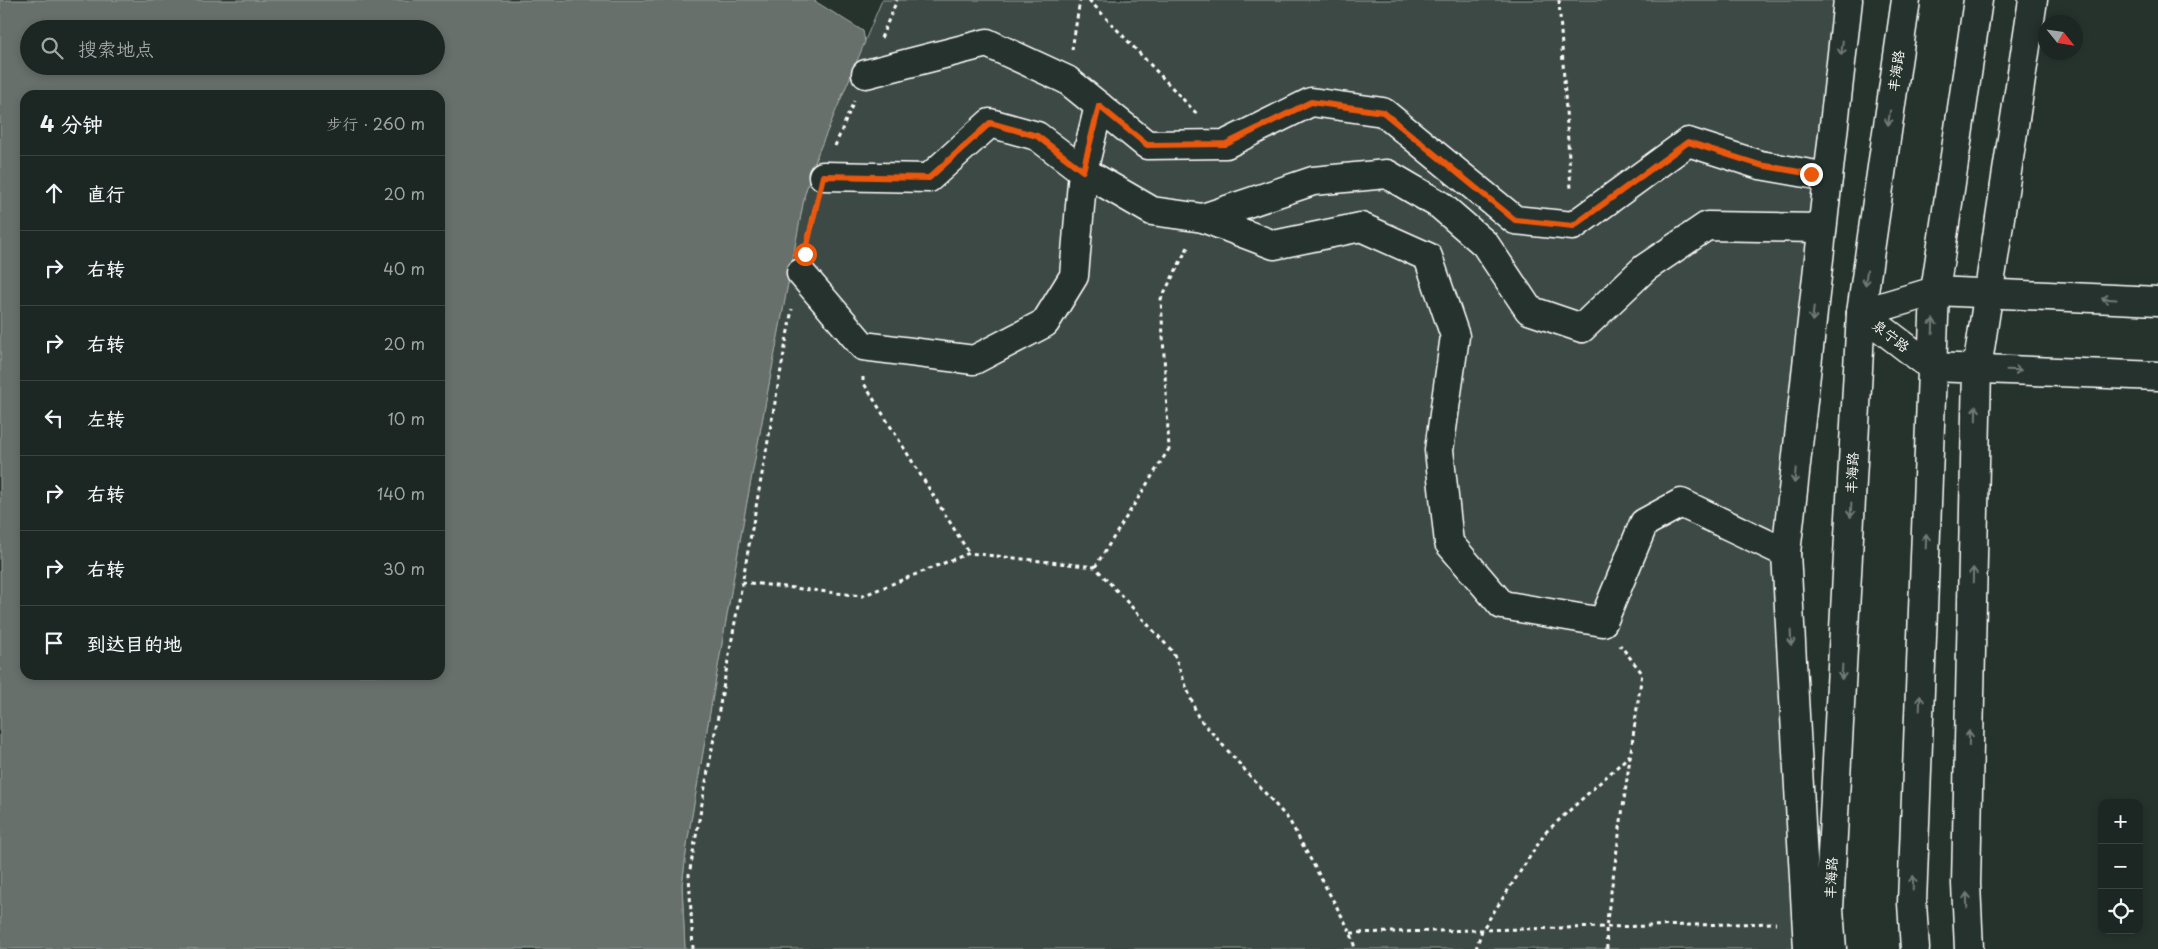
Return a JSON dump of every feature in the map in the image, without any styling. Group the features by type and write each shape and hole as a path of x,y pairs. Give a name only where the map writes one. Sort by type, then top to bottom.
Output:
{"street":[{"path":"1808,949 1786,553 1848,0"},
{"name":"丰海路","path":"1832,949 1829,909 1861,313 1906,0"},
{"path":"1915,949 1912,903 1935,291 1978,0"},
{"path":"1969,949 1966,874 1977,369 2033,0"},
{"path":"866,74 987,43 1067,80 1147,145 1226,144 1311,102 1383,112 1515,220 1573,226 1688,142 1760,165 1828,177"},
{"path":"801,273 863,346 974,360 1045,323 1074,276 1083,171 1099,106"},
{"path":"823,176 929,178 990,123 1037,136 1083,171 1152,211 1203,218 1274,245 1361,228 1428,256 1455,336 1439,450 1449,543 1502,605 1603,622 1644,523 1681,503 1786,553"},
{"path":"1203,218 1313,181 1387,174 1440,205 1485,244 1529,310 1582,328 1645,268 1707,226 1822,228"},
{"name":"泉宁路","path":"1861,313 1935,291 2158,302"},
{"name":"泉宁路","path":"1861,313 1932,367"},
{"path":"1932,367 2158,376"}],"path":[{"path":"693,949 689,875 789,322 823,176 897,0"},
{"path":"1067,80 1080,0"},
{"path":"1089,0 1226,144"},
{"path":"1559,0 1573,226"},
{"path":"1095,566 1169,450 1161,299 1203,218"},
{"path":"863,346 863,382 969,553"},
{"path":"742,582 862,596 969,553 1095,566 1173,652 1198,717 1289,820 1351,933 1355,949"},
{"path":"1603,622 1642,673 1606,927 1607,949"},
{"path":"1476,949 1482,930 1546,832 1630,754"},
{"path":"1351,933 1806,922"}],"shaded area":[{"path":"0,0 813,0 863,31 865,42 818,153 805,193 745,512 688,838 682,885 685,949 0,949"},
{"path":"882,0 1848,0 1786,553 1808,949 685,949 682,885 688,838 745,512 805,193 818,153"}],"route":[{"path":"805,254 823,176 929,178 990,123 1037,136 1083,171 1099,106 1147,145 1226,144 1311,102 1383,112 1515,220 1573,226 1688,142 1760,165 1811,174"}]}
